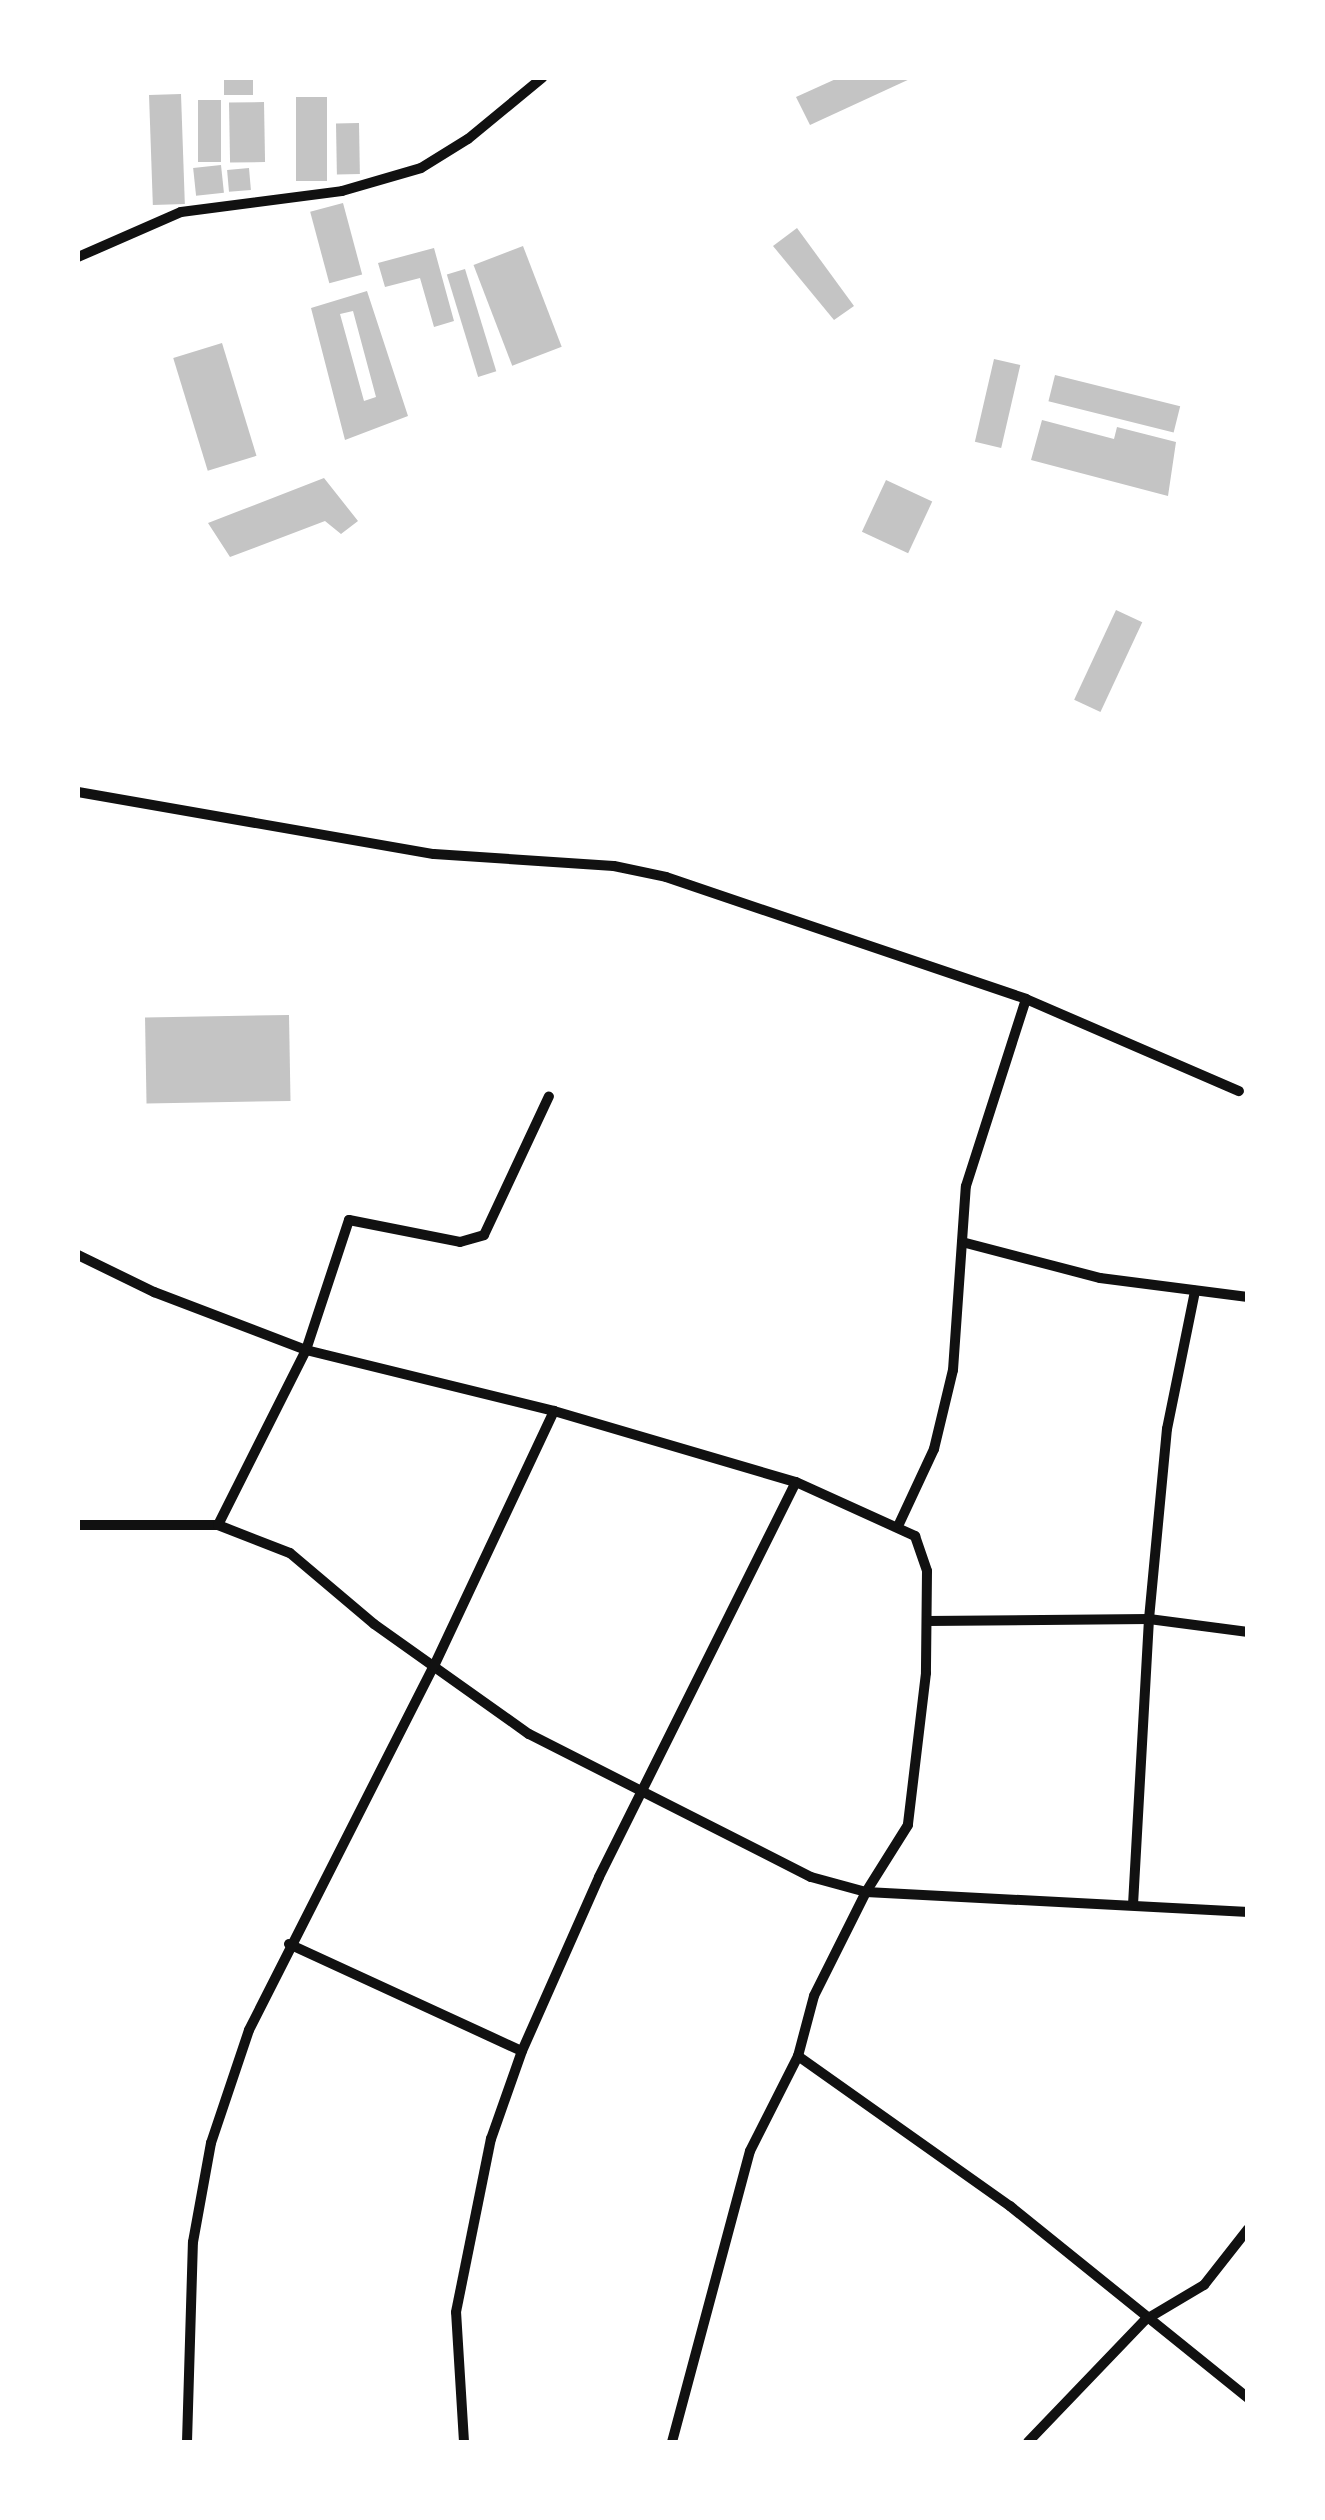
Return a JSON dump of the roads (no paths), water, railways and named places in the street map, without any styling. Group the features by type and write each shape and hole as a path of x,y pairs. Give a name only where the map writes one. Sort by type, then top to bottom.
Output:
{"street":[{"path":"78,257 180,212 342,191 421,168 468,139 542,78"},
{"path":"78,792 434,854 614,866 666,877 1026,999 1239,1090"},
{"path":"900,1524 934,1449 953,1370 966,1186 1026,999"},
{"path":"218,1525 306,1350 349,1220 460,1242 484,1234 549,1096"},
{"path":"962,1242 1100,1278 1248,1297"},
{"path":"78,1255 306,1350 554,1410 796,1482 900,1524 916,1536 927,1571 927,1621 908,1825 866,1892 814,1996 798,2056 750,2151 672,2442"},
{"path":"1133,1905 1149,1620 1167,1429 1195,1291"},
{"path":"187,2442 194,2242 212,2143 250,2030 290,1944 434,1666 554,1410"},
{"path":"464,2442 456,2312 491,2139 522,2050 641,1789 796,1482"},
{"path":"78,1525 218,1525 290,1553 434,1666 529,1734 811,1877 866,1892 1248,1912"},
{"path":"927,1621 1149,1620 1248,1632"},
{"path":"290,1944 522,2050"},
{"path":"798,2056 1010,2206 1146,2320 1248,2398"},
{"path":"1028,2442 1146,2320 1204,2285 1248,2229"}]}
